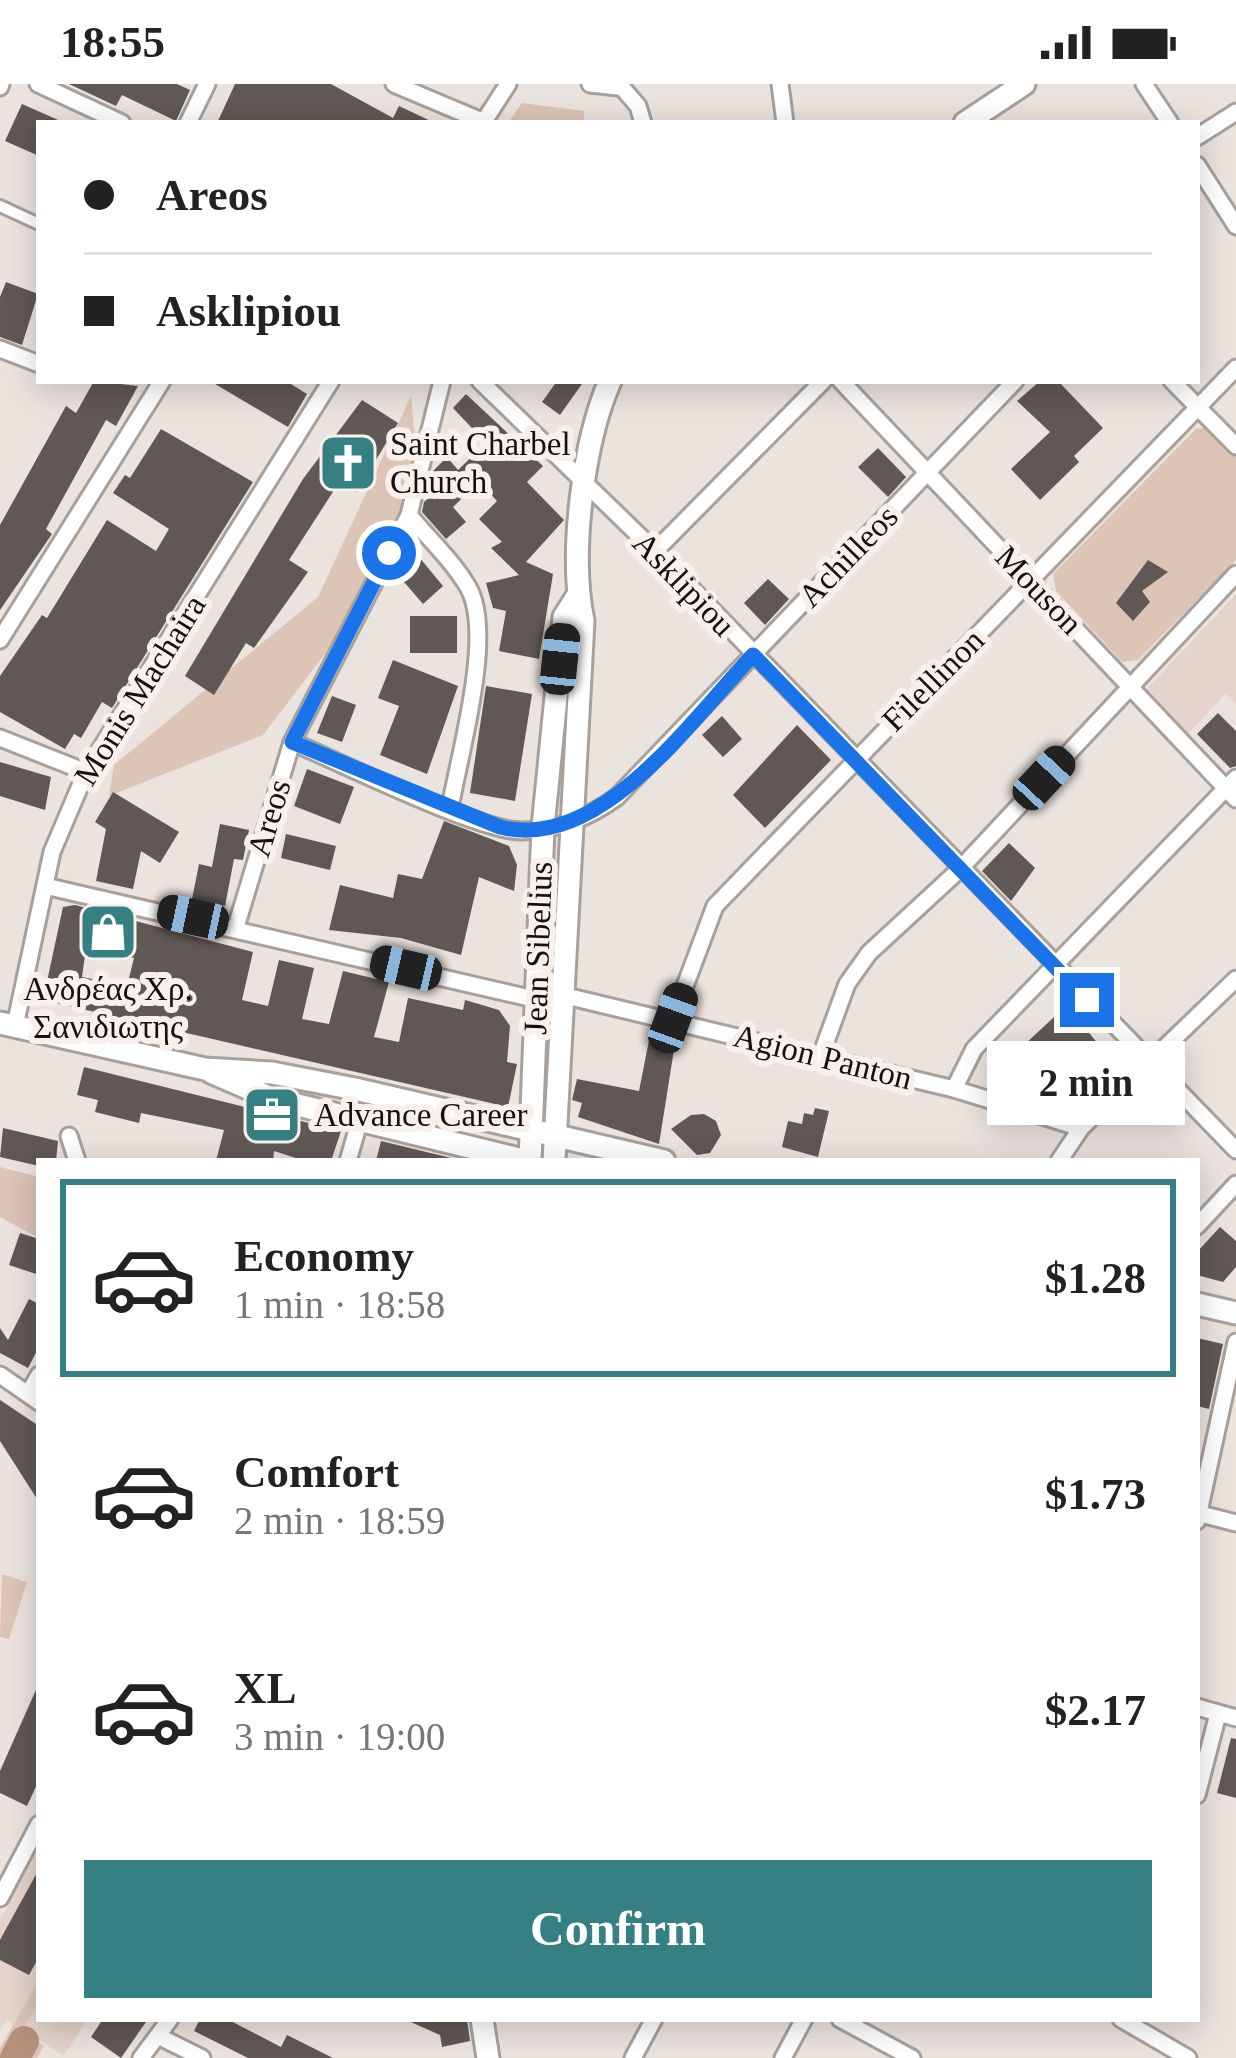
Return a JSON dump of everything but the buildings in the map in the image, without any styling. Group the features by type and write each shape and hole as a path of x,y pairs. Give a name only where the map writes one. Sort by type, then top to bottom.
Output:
{"main road":[{"path":"970,120 1024,84"},
{"name":"Jean Sibelius","path":"554,1158 583,621 578,596 584,487 609,384"},
{"name":"Jean Sibelius","path":"528,1158 543,827 564,617 578,596"},
{"path":"8,1024 205,1069 272,1073 652,1158"},
{"path":"205,1069 239,1087 359,1123 515,1158"},
{"path":"1200,1305 1236,1313"},
{"path":"482,2022 488,2058"}],"street":[{"path":"38,84 116,120"},
{"path":"189,120 207,84"},
{"path":"394,84 477,120"},
{"path":"486,120 508,84"},
{"path":"590,84 619,86 638,106 643,120"},
{"path":"781,84 785,120"},
{"path":"1144,84 1168,120"},
{"path":"1200,135 1236,112"},
{"path":"1200,169 1236,226"},
{"path":"0,206 36,223"},
{"path":"0,349 36,363"},
{"name":"Filellinon","path":"673,1018 715,907 1236,368"},
{"path":"0,640 160,384"},
{"name":"Monis Machaira","path":"8,1024 57,833 86,772 326,384"},
{"name":"Areos","path":"236,927 292,742 409,515 441,384"},
{"name":"Asklipiou","path":"483,384 655,551 856,757 958,870 1236,1150"},
{"path":"655,551 820,384"},
{"name":"Mouson","path":"844,384 1233,788"},
{"name":"Achilleos","path":"571,822 617,797 1012,384"},
{"path":"1175,384 1236,446"},
{"path":"409,515 470,590 476,613 476,658 450,808"},
{"path":"820,1058 847,984 869,953 958,870 1236,574"},
{"path":"0,738 86,772"},
{"path":"292,742 510,830 571,822"},
{"path":"954,1089 974,1049 1233,788"},
{"path":"44,886 534,999"},
{"path":"1061,1158 1081,1128 1236,979"},
{"name":"Agion Panton","path":"562,994 954,1089 1081,1128"},
{"path":"349,1158 359,1123"},
{"path":"69,1136 76,1158"},
{"path":"1200,1223 1236,1184"},
{"path":"1200,1508 1236,1342"},
{"path":"0,1376 34,1397"},
{"path":"1200,1422 1219,1427"},
{"path":"1200,1516 1236,1523"},
{"path":"1200,1708 1236,1718"},
{"path":"1200,1783 1218,1714"},
{"path":"0,1898 36,1830"},
{"path":"141,2058 168,2022"},
{"path":"633,2058 652,2022"},
{"path":"783,2058 803,2022"},
{"path":"846,2022 912,2058"},
{"path":"1138,2024 1188,2058"},
{"path":"158,2036 202,2058"}],"shaded area":[{"path":"522,103 584,111 584,120 510,120"},
{"path":"411,396 419,487 344,629 263,735 109,796 114,765 318,597"},
{"path":"1197,428 1210,428 1236,456 1236,560 1138,660 1122,662 1056,591 1053,574"},
{"path":"1236,594 1236,704 1225,694 1188,734 1145,691"},
{"path":"0,1167 36,1176 36,1236 0,1217"},
{"path":"2,1574 27,1582 9,1639 0,1637"},
{"path":"36,1853 36,2022 86,2022 64,2056 7,2020 0,2029 0,1920"},
{"path":"36,1985 36,2008 21,2031 44,2046 37,2058 0,2058 0,2048"}],"waterway":[{"path":"15,2058 24,2041"}],"place":[{"name":"Saint Charbel Church","path":"348,463"},
{"name":"Ανδρέας Χρ. Σανιδιωτης","path":"108,932"},
{"name":"Advance Career","path":"272,1115"}],"route":[{"path":"389,553 292,742 500,827 518,831 571,822 617,797 753,655 1087,1000"}]}
